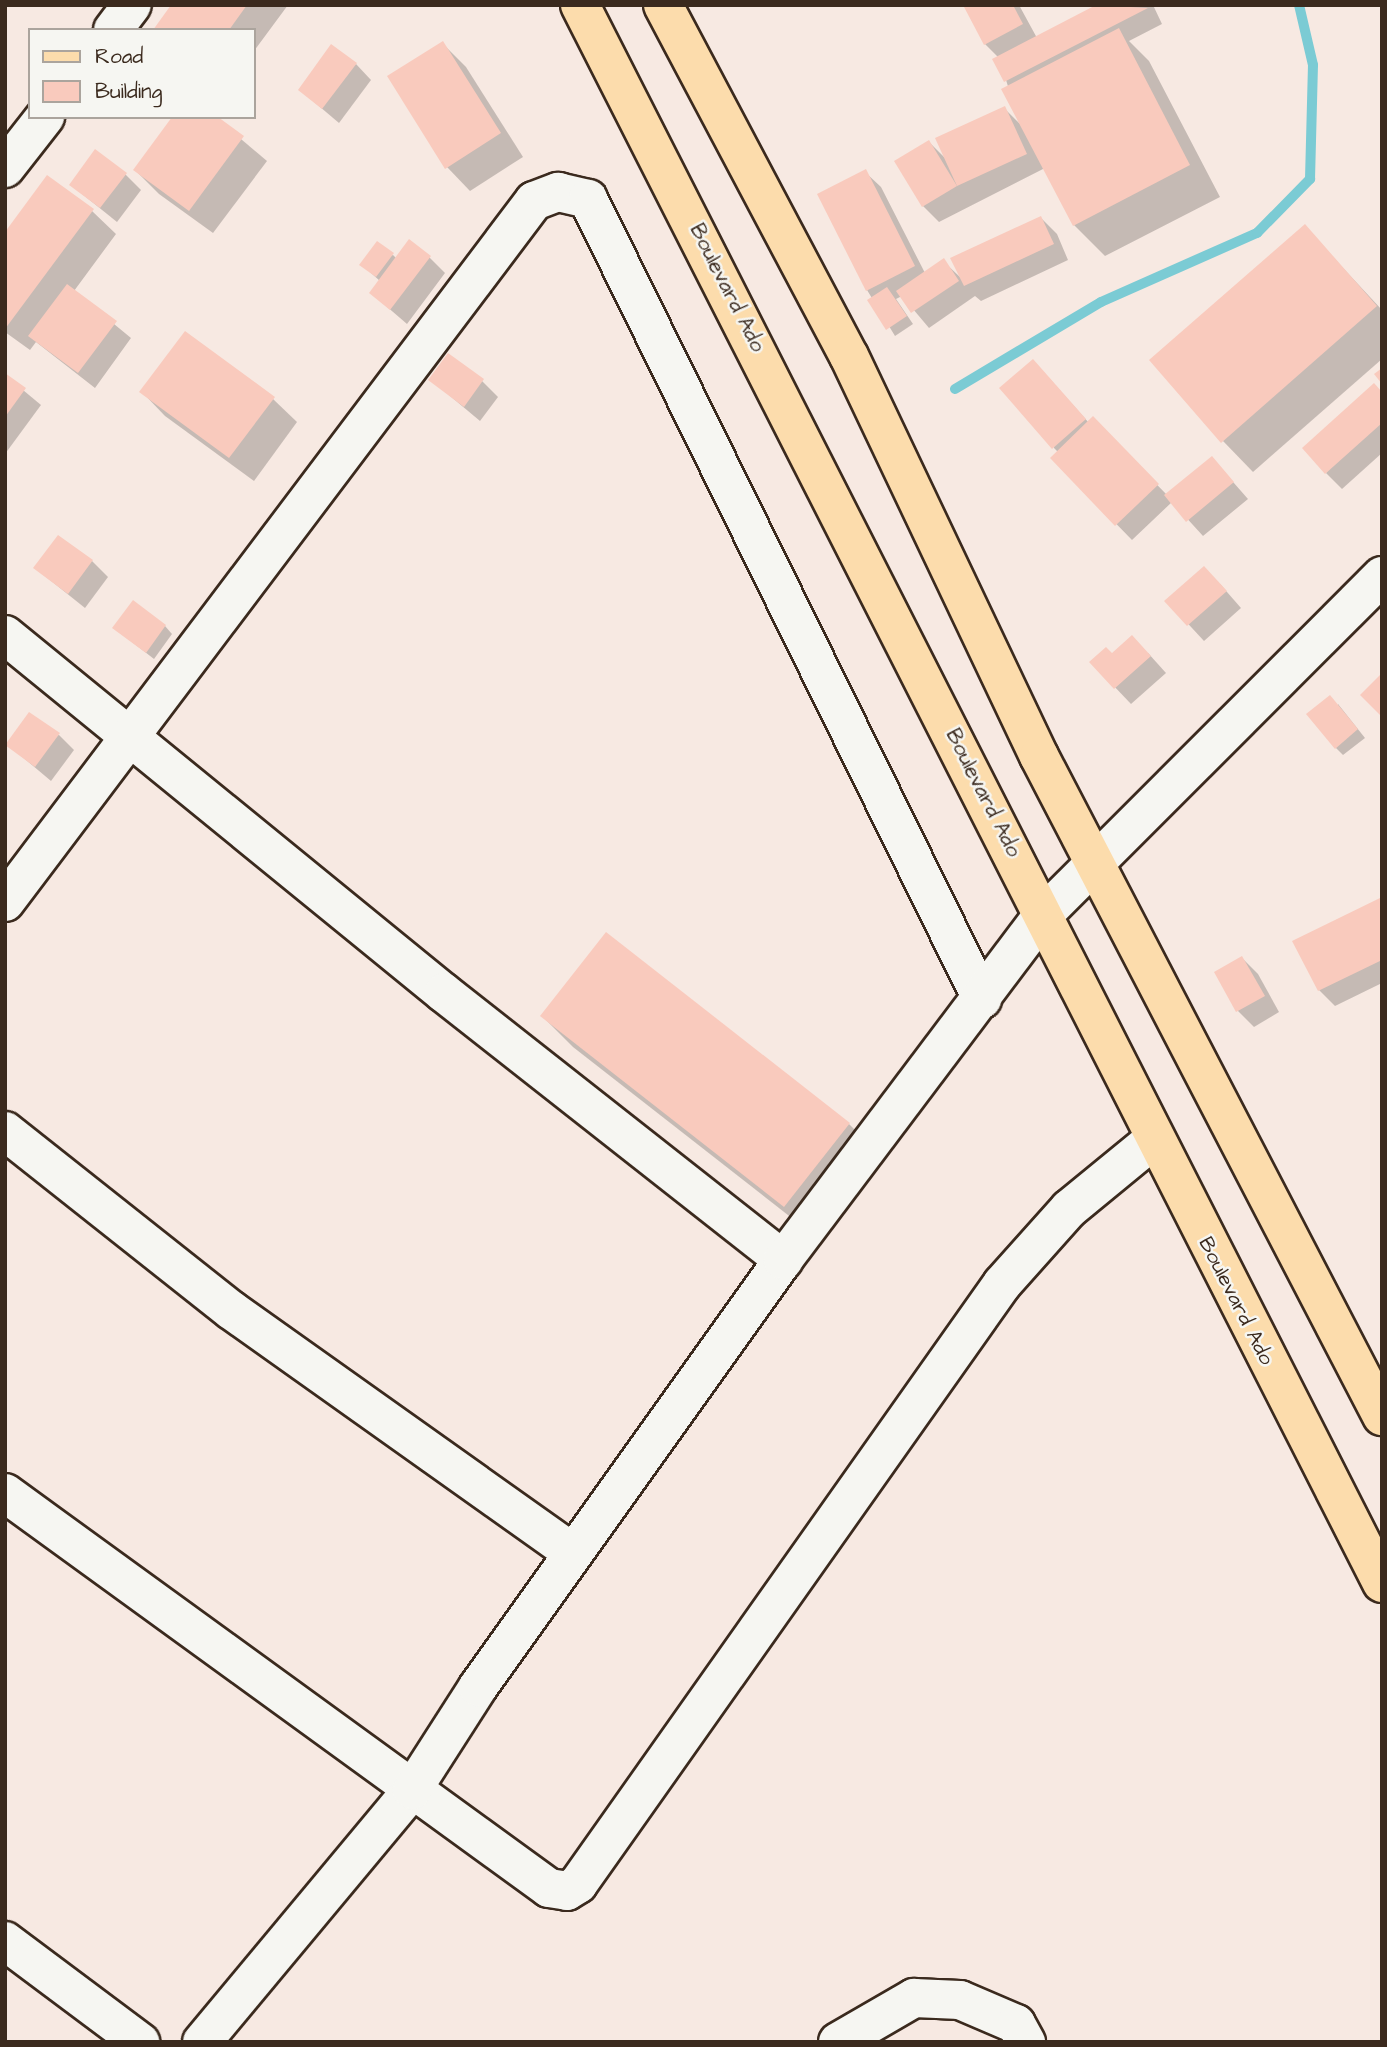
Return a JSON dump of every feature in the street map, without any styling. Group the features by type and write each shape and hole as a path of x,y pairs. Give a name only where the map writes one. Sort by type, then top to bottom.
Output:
{"main road":[{"name":"Boulevard Ado","path":"580,5 1044,914 1153,1140 1382,1583"},
{"path":"663,5 849,356 1095,863 1382,1416"}],"street":[{"path":"5,168 43,119"},
{"path":"5,902 132,738 534,201 558,192 588,200 982,999"},
{"path":"202,2042 412,1790 478,1687 783,1261 1044,914 1382,576"},
{"path":"5,635 444,993 783,1261"},
{"path":"5,1131 231,1310 573,1553"},
{"path":"5,1493 549,1888 567,1891 578,1884 1002,1284 1069,1209 1153,1140"},
{"path":"5,1941 140,2042"},
{"path":"838,2042 914,1998 960,2000 1016,2024 1026,2042"}],"building":[{"path":"171,5 247,5 230,28 154,28"},
{"path":"963,5 1013,5 1023,24 984,45"},
{"path":"1096,5 1148,8 1004,82 992,59"},
{"path":"1119,28 1190,165 1073,226 1001,89"},
{"path":"443,41 501,133 445,169 387,76"},
{"path":"331,44 357,63 322,109 298,90"},
{"path":"1005,106 1027,154 957,186 935,138"},
{"path":"171,119 221,119 244,136 189,211 133,170"},
{"path":"929,140 957,186 922,207 894,161"},
{"path":"95,149 127,173 100,208 69,185"},
{"path":"866,169 915,266 866,291 817,194"},
{"path":"47,175 94,209 5,329 5,232"},
{"path":"1041,216 1054,244 964,286 950,258"},
{"path":"1305,224 1377,306 1221,443 1149,360"},
{"path":"409,239 431,256 390,310 369,293"},
{"path":"377,241 394,253 376,277 359,265"},
{"path":"944,258 959,281 911,313 896,291"},
{"path":"67,284 117,321 78,373 28,336"},
{"path":"887,287 907,316 886,330 867,300"},
{"path":"185,331 275,397 229,458 139,392"},
{"path":"448,353 484,379 464,407 428,380"},
{"path":"1033,359 1086,419 1052,449 999,388"},
{"path":"1382,368 1382,384 1374,374"},
{"path":"5,373 26,388 5,417"},
{"path":"1374,383 1382,392 1382,423 1325,474 1302,448"},
{"path":"1093,416 1159,484 1115,526 1050,458"},
{"path":"1212,456 1234,482 1186,522 1164,495"},
{"path":"58,535 93,560 68,594 33,568"},
{"path":"1204,566 1227,591 1187,626 1164,601"},
{"path":"133,600 166,625 146,653 112,628"},
{"path":"1132,635 1151,656 1114,689 1089,662 1106,647 1112,653"},
{"path":"1382,673 1382,717 1360,695"},
{"path":"1330,695 1358,729 1335,749 1306,714"},
{"path":"29,712 60,733 35,767 5,745"},
{"path":"1380,898 1382,960 1318,991 1292,941"},
{"path":"606,932 850,1123 784,1207 540,1016"},
{"path":"1242,956 1265,996 1236,1012 1214,972"}],"waterway":[{"path":"955,389 1101,302 1257,233 1310,179 1313,65 1299,5"}]}
